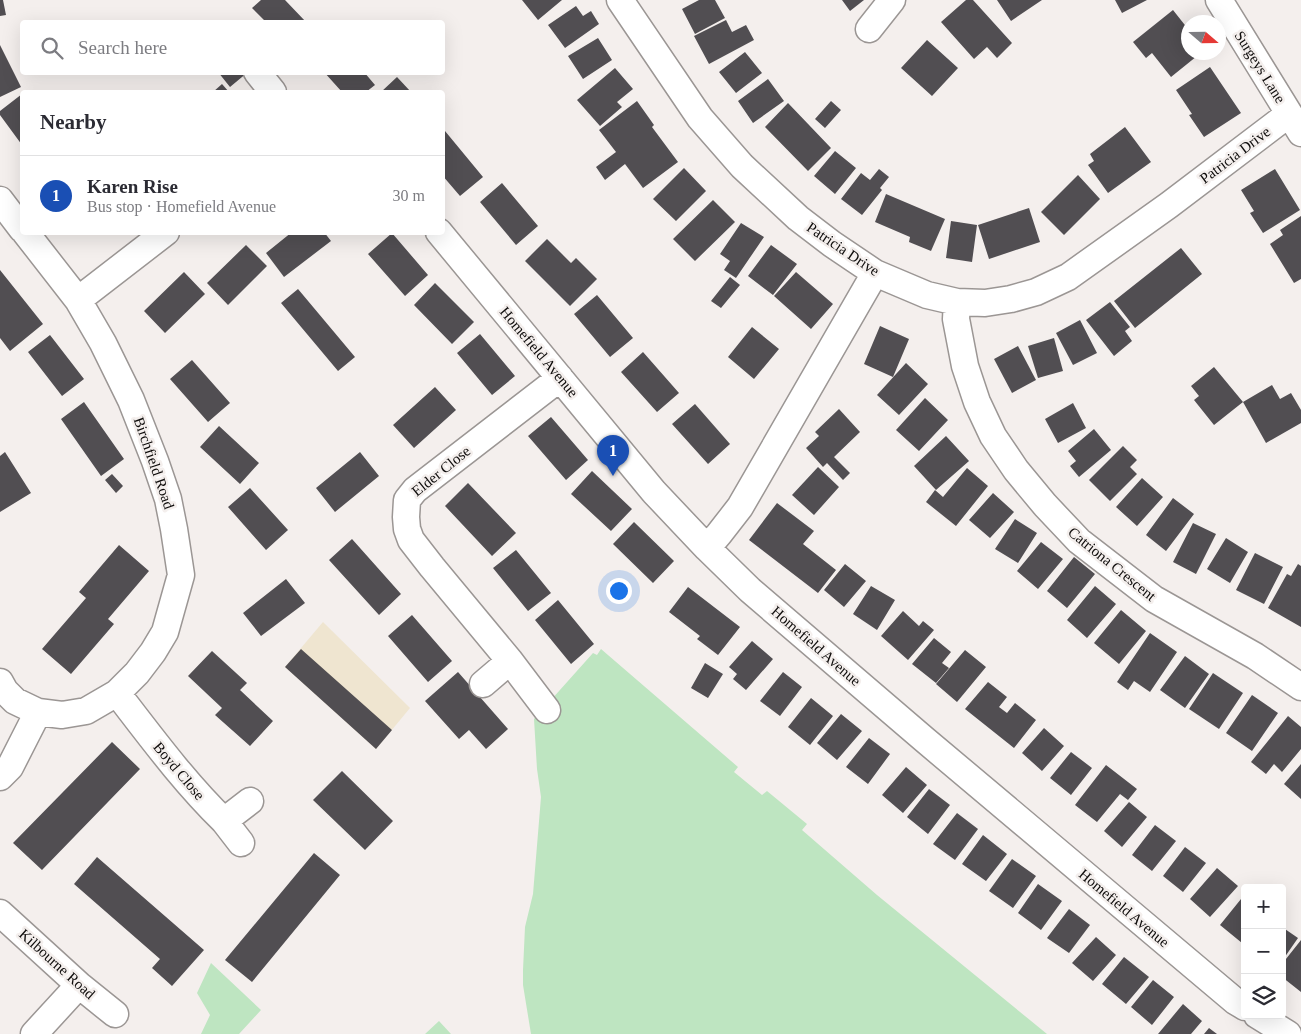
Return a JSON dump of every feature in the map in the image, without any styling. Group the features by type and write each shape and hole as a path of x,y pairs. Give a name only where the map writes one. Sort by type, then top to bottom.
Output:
{"street":[{"name":"Patricia Drive","path":"620,0 700,118 742,166 798,218 832,244 876,272 927,295 957,302 985,303 1011,299 1036,292 1068,277 1169,205 1295,124"},
{"path":"869,29 892,0"},
{"name":"Surgeys Lane","path":"1219,0 1295,124"},
{"path":"259,75 271,90"},
{"path":"0,200 20,226"},
{"name":"Birchfield Road","path":"0,682 15,700 38,712 62,715 86,711 117,693 153,652 165,632 181,575 168,499 131,400 103,343 78,300 28,235"},
{"path":"78,300 162,235"},
{"name":"Homefield Avenue","path":"441,235 654,492 750,590 925,740 1241,1005"},
{"path":"707,548 740,507 876,272"},
{"name":"Catriona Crescent","path":"957,302 956,319 964,366 977,402 993,436 1016,470 1045,505 1079,541 1154,599 1255,656 1301,687"},
{"name":"Elder Close","path":"547,710 510,660 411,540 406,518 407,500 415,490 560,378"},
{"path":"483,684 510,660"},
{"name":"Boyd Close","path":"117,693 178,772 202,800 224,821 241,843"},
{"path":"0,777 10,767 38,712"},
{"path":"224,821 250,801"},
{"name":"Kilbourne Road","path":"0,913 78,985 115,1014"},
{"path":"34,1034 78,985"},
{"path":"1264,1019 1288,1034"}],"shaded area":[{"path":"323,622 410,708 376,749 285,667"}],"green space":[{"path":"601,649 738,767 734,772 762,795 767,791 807,824 802,830 877,895 1047,1034 531,1034 523,985 523,970 525,927 533,894 541,797 534,719 593,653 597,655"},
{"path":"211,963 261,1010 239,1034 201,1034 210,1015 197,993"},
{"path":"439,1021 451,1034 425,1034"}],"building":[{"path":"0,0 3,0 6,15 0,16"},
{"path":"261,0 285,0 304,20 264,20 252,8"},
{"path":"522,0 562,0 538,20"},
{"path":"699,0 715,0 725,18 695,34 682,9"},
{"path":"842,0 864,0 850,11"},
{"path":"966,0 973,0 1012,43 997,58 987,47 974,59 941,22"},
{"path":"997,0 1042,0 1011,21"},
{"path":"1115,0 1147,0 1122,13"},
{"path":"576,6 583,16 591,11 599,24 565,48 548,25"},
{"path":"1173,10 1181,20 1181,60 1192,60 1171,77 1152,53 1146,58 1133,42"},
{"path":"726,20 732,32 746,25 754,40 709,64 694,36"},
{"path":"598,38 612,60 583,79 568,56"},
{"path":"927,40 958,68 932,96 901,68"},
{"path":"0,45 21,87 0,97"},
{"path":"745,52 762,73 736,93 719,72"},
{"path":"1210,67 1241,113 1204,137 1189,115 1192,114 1176,90"},
{"path":"615,68 633,89 617,102 622,107 600,126 577,100"},
{"path":"220,75 244,75 230,87"},
{"path":"327,75 367,75 375,85 369,90 340,90"},
{"path":"397,77 409,90 383,90"},
{"path":"768,79 784,101 753,123 738,101"},
{"path":"222,84 227,90 215,90"},
{"path":"20,96 20,142 0,115 0,111"},
{"path":"637,101 654,125 652,127 678,162 643,188 625,164 605,180 596,167 616,152 599,130"},
{"path":"831,101 841,110 825,128 815,119"},
{"path":"788,103 831,148 808,171 765,127"},
{"path":"1125,127 1151,162 1108,193 1088,165 1094,161 1090,154"},
{"path":"445,131 483,177 460,196 445,178"},
{"path":"835,151 856,168 835,194 814,176"},
{"path":"684,168 706,191 676,221 653,199"},
{"path":"879,169 889,177 880,188 882,190 862,215 841,199 861,173 870,180"},
{"path":"1275,169 1300,210 1263,233 1250,213 1254,211 1241,190"},
{"path":"1078,175 1100,199 1064,235 1041,212"},
{"path":"502,183 538,226 516,245 480,202"},
{"path":"886,194 945,219 931,251 909,242 910,237 875,222"},
{"path":"713,200 735,222 695,261 673,239"},
{"path":"1029,208 1040,242 989,259 978,225"},
{"path":"1301,216 1301,279 1294,283 1270,244 1283,235 1280,230"},
{"path":"951,221 977,225 972,262 946,258"},
{"path":"741,223 764,237 736,278 724,270 730,261 720,254"},
{"path":"288,235 326,235 331,241 284,277 266,253"},
{"path":"390,235 394,235 428,275 405,296 368,254"},
{"path":"547,239 571,263 576,258 597,279 570,306 525,261"},
{"path":"246,245 267,266 228,305 207,283"},
{"path":"771,245 797,264 773,295 748,276"},
{"path":"1181,248 1202,274 1135,328 1114,301"},
{"path":"0,270 43,324 10,351 0,338"},
{"path":"184,272 205,294 165,333 144,311"},
{"path":"796,272 833,304 811,329 774,296"},
{"path":"730,277 740,285 721,308 711,301"},
{"path":"435,283 474,322 452,344 414,305"},
{"path":"298,289 355,357 338,371 281,303"},
{"path":"597,295 633,338 610,357 574,314"},
{"path":"1110,302 1130,327 1125,331 1132,341 1114,356 1086,320"},
{"path":"1080,320 1097,353 1073,365 1056,333"},
{"path":"880,326 909,339 893,377 864,364"},
{"path":"752,327 779,349 754,379 728,357"},
{"path":"480,334 515,376 492,395 457,353"},
{"path":"50,335 84,379 62,396 28,352"},
{"path":"1054,338 1063,371 1038,378 1028,346"},
{"path":"1018,346 1036,380 1012,393 994,359"},
{"path":"643,352 679,393 657,412 621,372"},
{"path":"192,360 230,403 208,422 170,379"},
{"path":"906,363 928,384 899,415 877,395"},
{"path":"1214,367 1243,402 1214,425 1194,400 1199,396 1191,386"},
{"path":"1272,385 1280,399 1291,393 1301,410 1301,423 1266,443 1243,402"},
{"path":"435,387 456,410 414,448 393,425"},
{"path":"925,398 948,420 919,451 896,430"},
{"path":"84,402 124,459 101,476 61,419"},
{"path":"1073,403 1086,428 1058,443 1045,419"},
{"path":"695,404 730,444 708,464 672,424"},
{"path":"839,409 860,432 834,457 850,473 843,480 827,463 823,467 806,448 819,436 815,432"},
{"path":"551,417 588,460 566,480 528,436"},
{"path":"219,426 259,463 240,484 200,447"},
{"path":"1094,429 1111,450 1079,477 1070,466 1076,461 1068,451"},
{"path":"946,436 969,461 936,490 914,466"},
{"path":"1123,446 1137,460 1130,467 1137,474 1110,501 1089,480"},
{"path":"5,452 31,493 0,512 0,456"},
{"path":"360,452 379,476 335,512 316,488"},
{"path":"818,467 839,487 814,515 792,495"},
{"path":"967,468 988,486 956,526 926,502 935,490 943,497"},
{"path":"592,471 632,509 611,531 571,494"},
{"path":"112,474 123,486 116,493 105,480"},
{"path":"1142,478 1163,497 1137,526 1116,507"},
{"path":"468,483 516,533 492,556 445,506"},
{"path":"250,488 288,530 266,550 228,507"},
{"path":"993,493 1014,512 990,538 969,520"},
{"path":"1173,498 1194,514 1166,551 1146,535"},
{"path":"777,503 814,531 803,544 836,570 818,593 749,540"},
{"path":"1015,519 1037,533 1018,563 995,549"},
{"path":"634,522 674,561 653,583 613,544"},
{"path":"1193,523 1216,534 1196,574 1173,562"},
{"path":"1226,538 1248,552 1230,583 1207,569"},
{"path":"352,539 401,594 379,615 329,560"},
{"path":"1041,542 1063,559 1038,589 1017,571"},
{"path":"119,545 149,571 108,619 114,624 71,674 42,649 86,598 79,592"},
{"path":"516,550 551,593 528,611 493,568"},
{"path":"1255,553 1283,567 1264,604 1236,590"},
{"path":"1074,557 1095,574 1067,608 1047,591"},
{"path":"845,564 866,581 844,607 824,590"},
{"path":"1298,564 1301,566 1301,627 1268,608 1287,574 1291,576"},
{"path":"286,579 305,603 261,636 243,613"},
{"path":"871,586 895,600 877,630 853,614"},
{"path":"1095,586 1116,604 1087,638 1067,620"},
{"path":"688,587 740,627 718,655 697,639 700,636 669,612"},
{"path":"558,600 594,644 571,664 535,620"},
{"path":"1121,610 1146,631 1119,664 1094,643"},
{"path":"903,611 919,626 923,621 934,630 908,660 881,636"},
{"path":"412,615 452,661 428,682 388,636"},
{"path":"1150,633 1177,652 1150,692 1134,681 1128,690 1117,682"},
{"path":"934,638 951,652 942,663 949,668 936,683 912,664"},
{"path":"752,641 773,659 746,690 733,679 737,674 729,667"},
{"path":"301,649 392,730 376,749 285,667"},
{"path":"965,650 986,667 957,702 936,684"},
{"path":"212,651 247,683 240,690 273,721 250,746 215,715 222,708 188,676"},
{"path":"1185,656 1209,674 1185,708 1160,690"},
{"path":"705,663 723,674 708,698 691,688"},
{"path":"458,672 508,729 486,749 469,730 459,739 425,701"},
{"path":"783,672 802,687 780,716 760,701"},
{"path":"1213,673 1243,693 1219,729 1189,709"},
{"path":"988,682 1007,697 999,707 1007,713 1015,703 1036,720 1014,748 965,709"},
{"path":"1252,695 1278,713 1252,751 1226,733"},
{"path":"811,698 833,716 810,745 788,727"},
{"path":"841,714 862,731 837,760 817,743"},
{"path":"1288,716 1301,727 1301,749 1282,772 1274,764 1266,774 1251,762"},
{"path":"1044,728 1064,746 1042,771 1022,753"},
{"path":"869,738 890,754 868,784 846,767"},
{"path":"112,742 140,769 42,870 13,843"},
{"path":"1071,752 1092,768 1071,795 1050,778"},
{"path":"1301,764 1301,799 1284,784"},
{"path":"1106,765 1137,789 1128,800 1120,794 1097,822 1075,805"},
{"path":"906,767 927,785 903,813 882,795"},
{"path":"342,771 393,821 365,850 313,800"},
{"path":"929,789 950,805 928,834 907,817"},
{"path":"1129,802 1147,817 1122,847 1104,831"},
{"path":"957,813 978,829 955,860 933,844"},
{"path":"1155,825 1176,841 1152,871 1132,855"},
{"path":"983,835 1007,854 986,881 962,864"},
{"path":"1185,847 1206,863 1183,892 1163,876"},
{"path":"314,853 340,875 252,982 225,960"},
{"path":"97,857 204,950 172,986 152,968 160,959 74,884"},
{"path":"1012,859 1036,876 1013,908 989,891"},
{"path":"1217,868 1238,886 1210,917 1190,899"},
{"path":"1038,884 1062,901 1041,930 1018,913"},
{"path":"1241,899 1241,942 1220,925"},
{"path":"1069,909 1090,925 1069,953 1047,938"},
{"path":"1286,930 1298,938 1286,955"},
{"path":"1096,937 1116,955 1093,981 1072,963"},
{"path":"1301,940 1301,992 1286,980 1286,959"},
{"path":"1124,957 1149,977 1126,1004 1102,984"},
{"path":"1153,980 1174,997 1152,1025 1131,1007"},
{"path":"1183,1004 1202,1021 1191,1034 1158,1034"},
{"path":"1209,1028 1217,1034 1204,1034"}],"place":[{"name":"Karen Rise","path":"613,476"}]}
